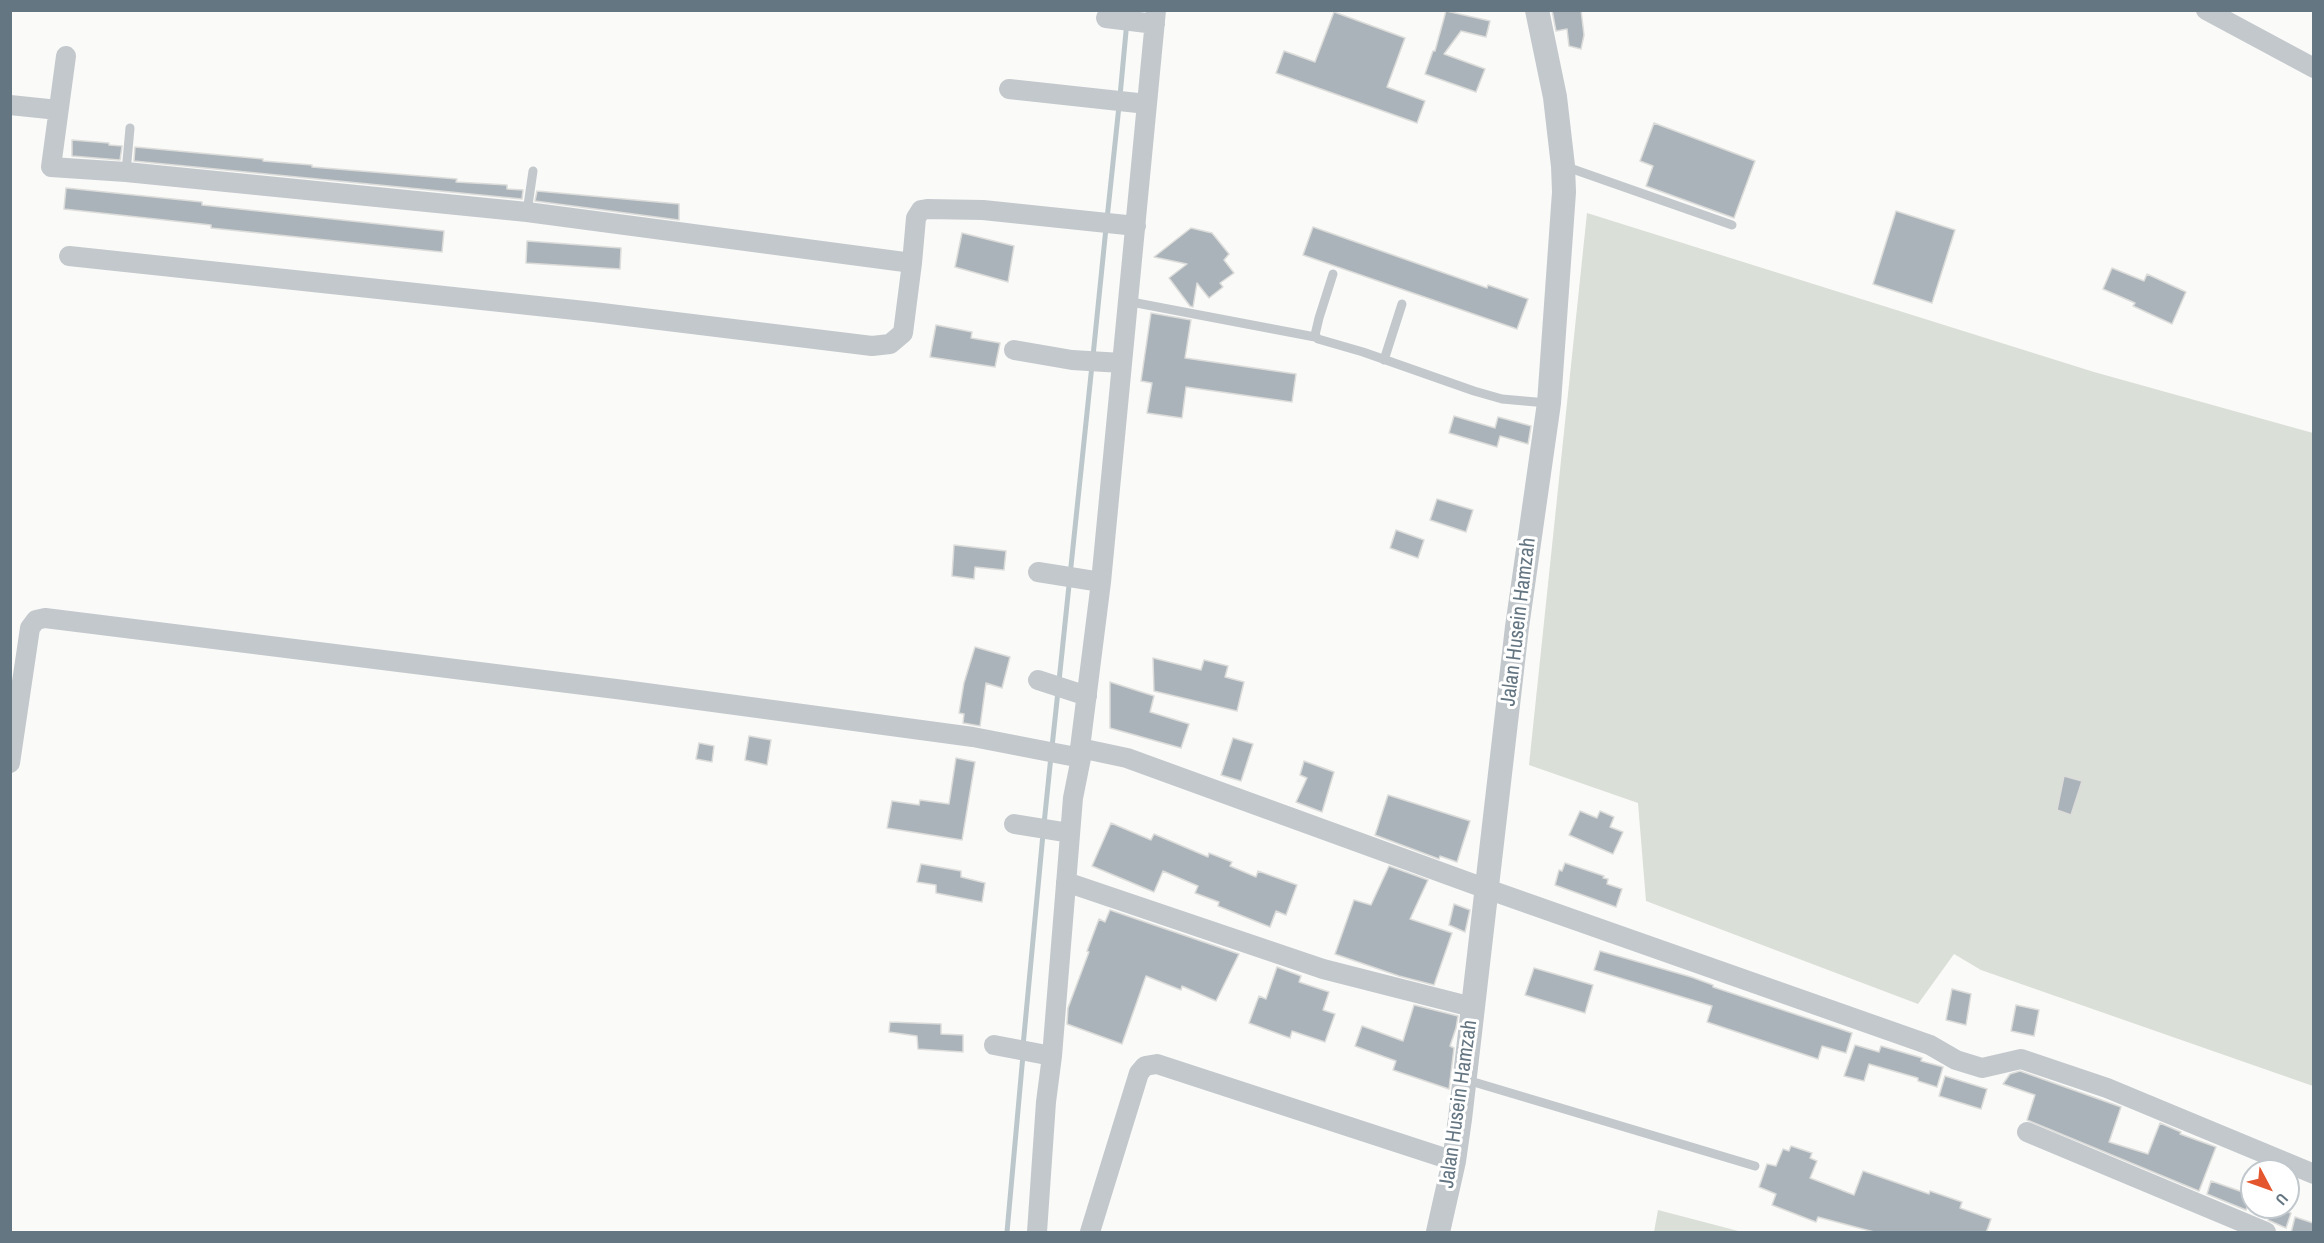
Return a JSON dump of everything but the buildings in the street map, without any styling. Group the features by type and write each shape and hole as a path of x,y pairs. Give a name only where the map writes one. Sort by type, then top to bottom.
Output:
{"street":[{"name":"Jalan Husein Hamzah","path":"1438,1233 1454,1161 1517,627 1549,403 1564,192 1555,97 1537,10"},
{"path":"2206,10 2313,68"},
{"path":"1037,1233 1047,1055 1066,882 1064,832 1073,798 1097,582 1116,363 1126,301 1128,225 1150,19 1106,18"},
{"path":"66,56 51,167 126,172 527,212 912,263"},
{"path":"1009,89 1142,103"},
{"path":"10,105 58,110"},
{"path":"69,256 582,311 872,346 890,344 903,333 916,218 921,210 983,210 1128,225"},
{"path":"1014,350 1072,360 1116,363"},
{"path":"1043,573 1097,582"},
{"path":"10,764 30,628 36,620 45,618 636,691 961,735 1077,754 1127,758 1487,890 1930,1045 1956,1060 1982,1068 2021,1059 2107,1088 2313,1174"},
{"path":"1044,682 1084,695"},
{"path":"1019,825 1064,832"},
{"path":"1066,882 1323,969 1472,1008"},
{"path":"1001,1046 1047,1055"},
{"path":"1090,1233 1138,1073 1145,1066 1157,1064 1454,1161"},
{"path":"2027,1132 2266,1233"}],"lane":[{"path":"126,172 130,128"},
{"path":"1563,166 1732,225"},
{"path":"527,212 533,171"},
{"path":"1316,337 1319,318 1333,274"},
{"path":"1126,301 1316,337 1474,392 1502,399 1549,403"},
{"path":"1384,360 1402,304"},
{"path":"1464,1080 1755,1166"}],"shaded area":[{"path":"1587,213 2094,372 2313,433 2313,1086 1981,970 1954,954 1918,1004 1646,901 1638,803 1529,765"},
{"path":"1658,1210 1742,1232 1654,1232"}],"waterway":[{"path":"1120,96 1128,10"},
{"path":"1107,219 1119,106"},
{"path":"1093,356 1106,228"},
{"path":"1059,681 1092,365"},
{"path":"1052,747 1058,691"},
{"path":"1044,824 1051,756"},
{"path":"1023,1046 1043,834"},
{"path":"1007,1232 1023,1055"}]}
